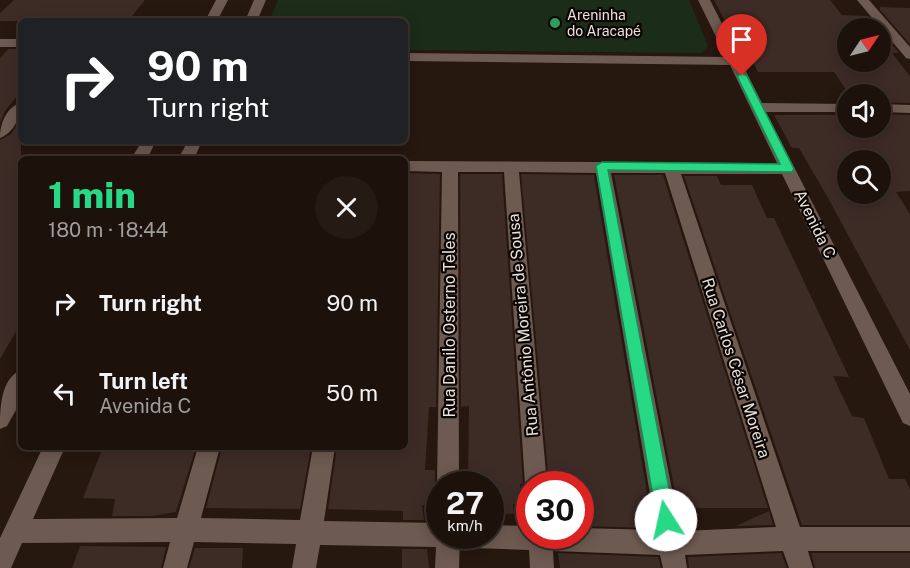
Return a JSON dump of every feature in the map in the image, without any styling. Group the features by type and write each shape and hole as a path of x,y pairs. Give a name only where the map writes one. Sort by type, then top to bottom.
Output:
{"street":[{"path":"213,18 222,0"},
{"path":"252,18 260,0"},
{"name":"Avenida C","path":"705,0 910,416"},
{"path":"862,0 910,55"},
{"path":"0,43 18,43"},
{"path":"408,57 734,61"},
{"path":"756,107 837,108"},
{"path":"891,108 910,109"},
{"path":"0,133 18,110"},
{"path":"408,166 788,169"},
{"name":"Rua Danilo Osterno Teles","path":"448,471 450,166"},
{"name":"Rua Antônio Moreira de Sousa","path":"511,166 535,471"},
{"path":"602,166 675,568"},
{"name":"Rua Carlos César Moreira","path":"671,167 801,568"},
{"path":"0,419 18,386"},
{"path":"0,565 53,450"},
{"path":"175,568 208,450"},
{"path":"304,568 324,450"},
{"path":"16,531 185,530 426,535"},
{"path":"594,539 670,543 792,539 910,539"},
{"path":"447,568 448,549"},
{"path":"541,549 542,568"}],"green space":[{"name":"Areninha do Aracapé","path":"278,0 689,0 708,46 702,53 408,50 408,18 270,18"}],"building":[{"path":"14,0 145,0 130,18 18,18 18,21 0,21 0,13"},
{"path":"714,0 830,0 842,15 869,18 837,18 837,72 891,72 891,44 899,53 892,53 910,76 910,103 891,102 891,84 842,84 834,72 758,72 752,61 746,61"},
{"path":"880,7 910,8 910,44 891,22 891,18 887,18"},
{"path":"8,49 18,49 18,95 5,111 0,123 0,58"},
{"path":"891,114 910,115 910,191 896,192 910,214 910,350 828,198 799,148 792,148 774,115 837,115 837,138 891,138"},
{"path":"18,122 18,144 21,144 21,156 18,156 18,328 0,359 0,140 11,134"},
{"path":"408,173 440,174 436,407 429,407 425,470 435,471 426,471 426,505 422,505 424,520 403,520 403,511 328,509 337,450 408,450"},
{"path":"460,174 502,174 522,471 516,471 514,514 504,514 504,471 468,471 469,406 461,407"},
{"path":"521,174 594,175 653,528 594,526 594,471 548,471"},
{"path":"614,175 663,175 768,508 678,508"},
{"path":"684,176 717,176 721,185 752,185 767,218 774,218 849,377 833,376 852,416 864,418 889,479 905,479 910,489 910,525 802,525"},
{"path":"102,450 195,450 176,512 152,516 112,516 115,499 83,498"},
{"path":"221,450 310,450 300,509 206,508"},
{"path":"769,511 773,525 736,526"},
{"path":"80,546 166,547 161,568 72,568"},
{"path":"195,548 243,548 242,568 189,568"},
{"path":"402,549 427,549 429,568 402,568"},
{"path":"558,553 658,557 661,568 560,568"},
{"path":"781,553 787,568 689,568 688,557"},
{"path":"811,553 910,553 910,568 815,568"}],"place":[{"name":"Areninha do Aracapé","path":"555,23"}],"route":[{"path":"666,520 602,166 788,169 742,76"}]}
